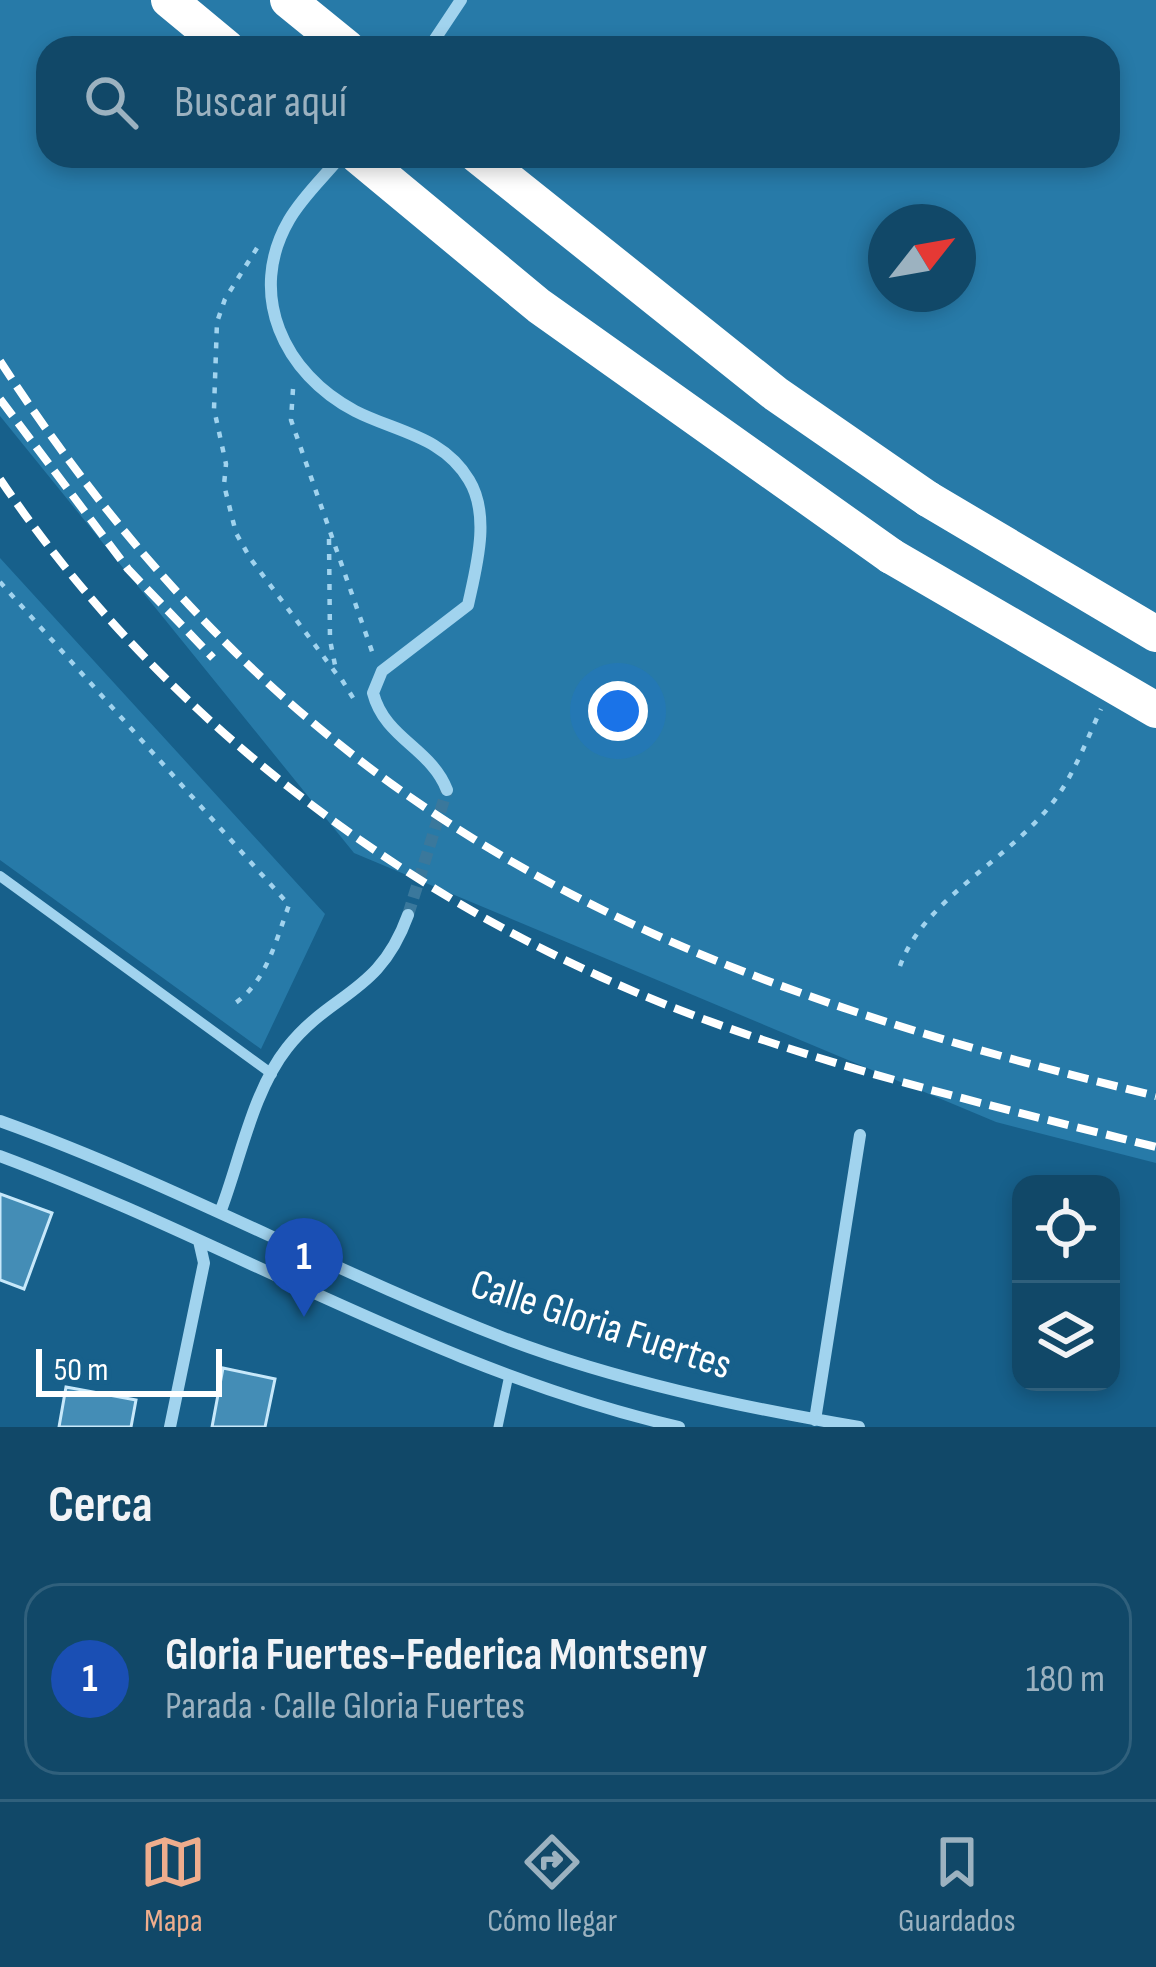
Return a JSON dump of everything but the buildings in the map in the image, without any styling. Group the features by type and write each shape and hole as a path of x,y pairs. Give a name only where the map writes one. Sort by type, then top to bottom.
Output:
{"highway":[{"path":"169,0 212,36"},
{"path":"288,0 332,36"},
{"path":"372,168 539,306 891,556 1156,710"},
{"path":"493,168 776,394 928,499 1156,634"}],"street":[{"path":"438,36 461,0"},
{"path":"330,168 283,232 270,290 275,325 295,365 356,412 433,441 471,482 481,538 468,605 382,671 373,694 385,724 429,760 447,790"},
{"path":"0,876 272,1074"},
{"path":"221,1210 272,1074 308,1026 371,980 394,951 408,915"},
{"name":"Calle Gloria Fuertes","path":"0,1121 104,1159 506,1338 664,1387 859,1427"},
{"path":"815,1420 860,1135"},
{"name":"Calle Gloria Fuertes","path":"0,1156 508,1375 679,1427"},
{"path":"170,1427 204,1263 200,1240"}],"lane":[{"path":"498,1427 508,1375"}],"path":[{"path":"283,232 252,253 218,322 214,409 226,464 224,485 236,533 250,558 367,714 385,724"},
{"path":"295,365 291,420 365,640 382,671"},
{"path":"328,527 334,588 330,640 341,680"},
{"path":"0,583 290,905 253,993 231,1006"},
{"path":"900,966 925,919 976,880 1058,795 1105,698"}],"shaded area":[{"path":"0,0 1156,0 1156,1163 996,1122 354,853 0,416"},
{"path":"0,558 325,914 261,1049 0,860"}],"tunnel":[{"path":"408,915 447,790"}],"railway":[{"path":"0,361 114,518 234,651 361,761 497,853 643,929 801,993 971,1048 1156,1096"},
{"path":"0,399 128,569 213,658"},
{"path":"0,479 58,559 122,634 192,704 345,829 513,934 668,1005 805,1054 1156,1147"}],"place":[{"name":"Gloria Fuertes-Federica Montseny","path":"304,1317"}]}
